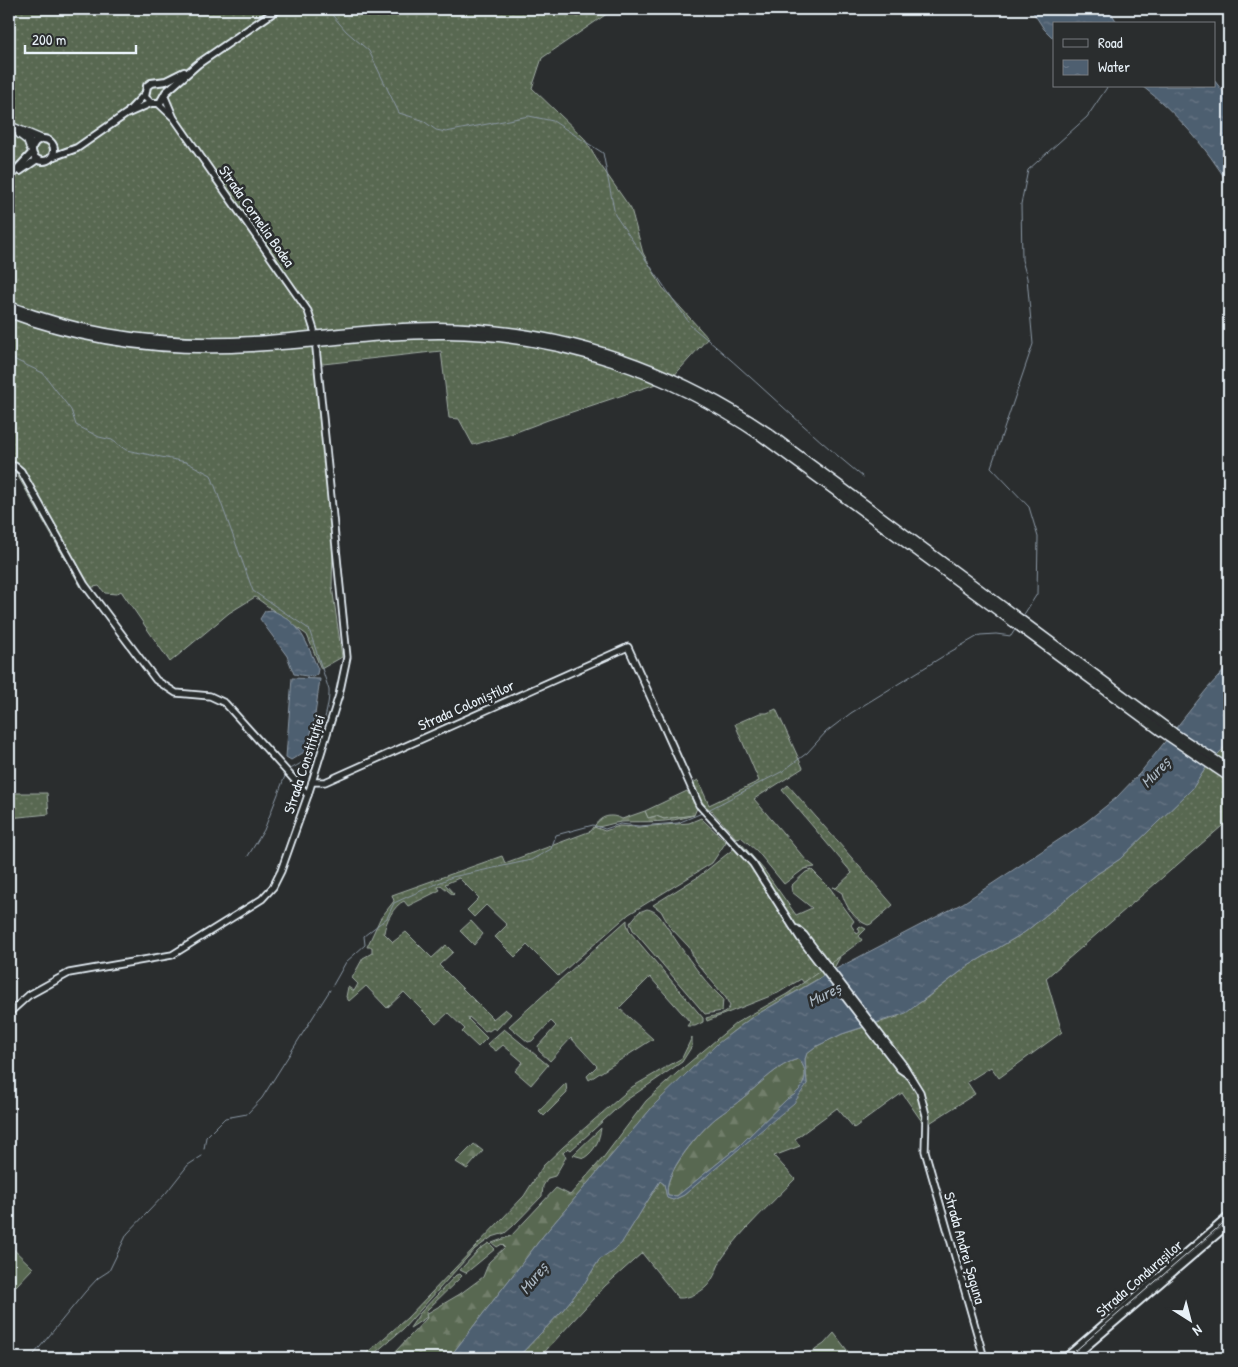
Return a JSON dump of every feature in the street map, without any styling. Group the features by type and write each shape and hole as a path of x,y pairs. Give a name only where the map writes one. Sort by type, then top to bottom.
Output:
{"highway":[{"path":"9,126 40,139"},
{"path":"9,131 23,136 32,151"},
{"path":"9,306 93,331 171,341 236,342 402,328 461,328 527,334 600,351 678,380 741,414 1111,690 1229,769"},
{"path":"9,313 90,337 165,347 252,347 381,336 448,334 527,340 598,356 670,384 743,423 1012,617"},
{"path":"1111,690 1175,742 1229,777"}],"main road":[{"path":"9,179 36,160 44,161 73,150 126,114 145,94 149,85 171,79 198,64 278,9"},
{"path":"126,114 155,103 198,64"},
{"path":"158,83 163,86 165,95"},
{"path":"145,94 155,103"},
{"path":"9,179 32,151 35,141 46,139 62,148 82,144"},
{"path":"52,144 54,151 52,157"},
{"path":"32,151 36,160"},
{"name":"Strada Condurașilor","path":"1065,1358 1229,1216"},
{"name":"Strada Condurașilor","path":"1072,1358 1229,1224"}],"street":[{"name":"Strada Cornelia Bodea","path":"165,95 174,118 311,316 314,330"},
{"name":"Strada Cornelia Bodea","path":"155,103 174,118"},
{"name":"Strada Constituției","path":"9,1013 29,995 69,973 172,955 257,904 277,880 308,795 343,680 347,657 316,348"},
{"path":"9,467 15,466 21,472 85,585 156,680 176,692 210,696 225,703 308,795"},
{"name":"Strada Coloniștilor","path":"312,782 325,782 628,647"},
{"name":"Strada Andrei Șaguna","path":"628,647 691,791 704,812 753,864 795,928 910,1076 920,1092 926,1110 925,1145 984,1358"}],"green space":[{"path":"9,9 614,9 542,58 532,88 584,138 631,209 643,253 662,287 708,338 671,379 511,434 473,445 459,419 449,418 441,351 314,365 330,506 333,547 332,586 342,657 321,669 307,635 255,597 229,613 170,662 121,591 116,594 105,593 99,586 82,589 15,471 9,474"},
{"path":"776,709 803,768 754,799 806,860 815,867 804,869 784,884 757,851 741,837 736,838 711,810 703,806 693,783 698,780 709,805 759,781 735,724 760,713 767,713"},
{"path":"1229,743 1229,820 1046,978 1062,1032 999,1078 991,1067 967,1082 975,1094 925,1126 902,1093 854,1128 837,1108 795,1139 800,1146 774,1156 795,1179 731,1247 705,1288 692,1296 678,1298 642,1253 605,1286 539,1358 517,1358 562,1311 584,1284 599,1260 627,1234 660,1181 664,1184 667,1198 673,1200 684,1195 763,1128 807,1084 805,1059 807,1053 842,1034 897,1017 924,1000 968,966 1025,932 1097,874 1120,859 1192,789 1209,763"},
{"path":"788,785 893,905 871,924 868,925 858,920 845,902 842,893 833,887 836,888 852,873 782,790"},
{"path":"687,791 697,808 694,815 664,819 656,816 648,818 645,811"},
{"path":"9,793 47,793 49,814 9,818"},
{"path":"645,811 648,818 656,816 664,819 694,815 666,821 621,822 594,827 599,820 606,817 614,816 622,819"},
{"path":"701,818 726,842 712,863 629,914 558,976 527,945 515,957 495,937 507,925 486,905 474,917 467,910 479,898 459,878 445,884 453,895 441,885 438,887 440,890 408,906 404,901 397,906 388,920 384,933 393,942 406,932 432,958 446,945 453,952 439,965 493,1019 505,1009 511,1014 496,1030 493,1028 489,1031 485,1031 469,1017 468,1019 487,1038 478,1047 462,1032 465,1029 448,1013 436,1024 404,992 387,1008 366,986 349,1001 346,997 348,987 354,991 358,984 352,978 363,958 372,953 372,947 367,947 380,919 394,901 392,895 502,856 505,863 591,831 594,827 605,831 619,826 639,827 689,823"},
{"path":"741,843 764,870 796,915 812,908 792,892 791,886 806,872 812,870 830,888 854,921 851,925 857,934 860,932 858,928 860,926 866,929 859,936 862,940 804,983 801,979 778,993 707,1021 706,1018 726,1012 730,1006 726,998 695,961 689,947 670,927 661,911 653,905 698,877"},
{"path":"647,909 660,917 697,970 723,999 722,1011 705,1014 633,930 630,923 639,912"},
{"path":"627,920 630,932 703,1018 703,1022 695,1026 687,1026 690,1022 650,977 619,1008 653,1039 589,1080 587,1076 597,1066 571,1038 550,1061 539,1051 538,1046 556,1026 551,1021 532,1041 528,1042 509,1026"},
{"path":"471,921 483,934 474,945 460,931"},
{"path":"840,957 833,970 751,1018 731,1033 655,1104 543,1236 449,1358 422,1358 420,1356 402,1358 394,1353 427,1318 426,1314 460,1294 483,1277 489,1262 505,1247 502,1244 497,1247 492,1243 511,1236 556,1188 570,1195 603,1158 646,1101 677,1073 736,1023 787,994"},
{"path":"504,1029 548,1065 531,1085 515,1071 523,1062 503,1045 496,1051 487,1044"},
{"path":"692,1037 692,1046 682,1062 625,1101 571,1150 568,1148 563,1153 566,1157 555,1176 548,1178 543,1186 542,1196 513,1226 505,1233 492,1237 475,1249 403,1329 369,1358 361,1358 407,1318 524,1196 543,1166 632,1087 682,1058"},
{"path":"798,1059 805,1070 805,1076 804,1082 797,1092 787,1099 739,1146 677,1196 668,1195 667,1187 676,1165 701,1132 776,1070"},
{"path":"566,1083 567,1093 544,1116 539,1111"},
{"path":"601,1128 596,1144 588,1155 584,1158 573,1155"},
{"path":"474,1144 483,1151 467,1169 456,1162"},
{"path":"489,1243 495,1249 466,1273 460,1270 480,1249"},
{"path":"9,1245 33,1268 16,1286 9,1279"},
{"path":"460,1274 462,1276 426,1311 427,1317 410,1328 420,1313 456,1275"},
{"path":"834,1333 853,1358 803,1358 824,1344"}],"water":[{"path":"1031,9 1109,9 1117,22 1053,22 1053,38 1044,29"},
{"path":"1216,83 1229,99 1229,185 1201,145 1179,119 1145,88 1216,88"},
{"path":"271,610 290,621 302,634 318,669 317,674 313,677 294,674 287,656 260,619 265,611"},
{"name":"Mureș","path":"1229,665 1229,743 1209,763 1192,789 1120,859 1097,874 1025,932 968,966 906,1013 842,1034 807,1053 805,1059 807,1084 794,1103 684,1195 673,1200 667,1198 664,1184 660,1181 621,1244 599,1260 584,1284 562,1311 517,1358 449,1358 543,1236 655,1104 718,1043 751,1018 834,970 963,903 1086,822 1116,798 1140,773 1207,689","holes":["798,1059 805,1070 804,1082 797,1092 787,1099 739,1146 677,1196 668,1195 667,1186 676,1165 692,1142 709,1124 783,1065"]},
{"path":"292,678 320,679 314,722 306,751 291,760 286,757"}],"waterway":[{"path":"327,9 346,31 369,51 399,113 422,120 436,130 446,132 529,116 553,121 603,153 615,215 688,321"},
{"path":"1023,616 1037,594 1038,537 1029,507 991,467 1033,344 1027,278 1022,260 1021,204 1028,170 1087,117 1107,88"},
{"path":"690,325 863,477"},
{"path":"9,357 43,373 71,410 76,425 99,437 112,440 126,450 186,462 211,475 253,591 309,629 329,690 326,715 316,743 306,759 289,770"},
{"path":"708,810 783,771 807,753 826,732 851,713 950,652 980,635 996,634 1011,636 1016,628"},
{"path":"248,856 264,830 285,776"},
{"path":"333,985 346,962 365,945 364,936 387,918 394,903 452,877 531,860 551,849 556,835 593,825 605,829 620,824 639,826 678,823 702,813"},
{"path":"204,1149 206,1137 225,1118 247,1114 262,1098 330,990"},
{"path":"31,1358 85,1292 98,1278 109,1271 127,1234 166,1193 188,1165 202,1156"}],"tram line":[{"path":"1067,1358 1229,1218"}]}
